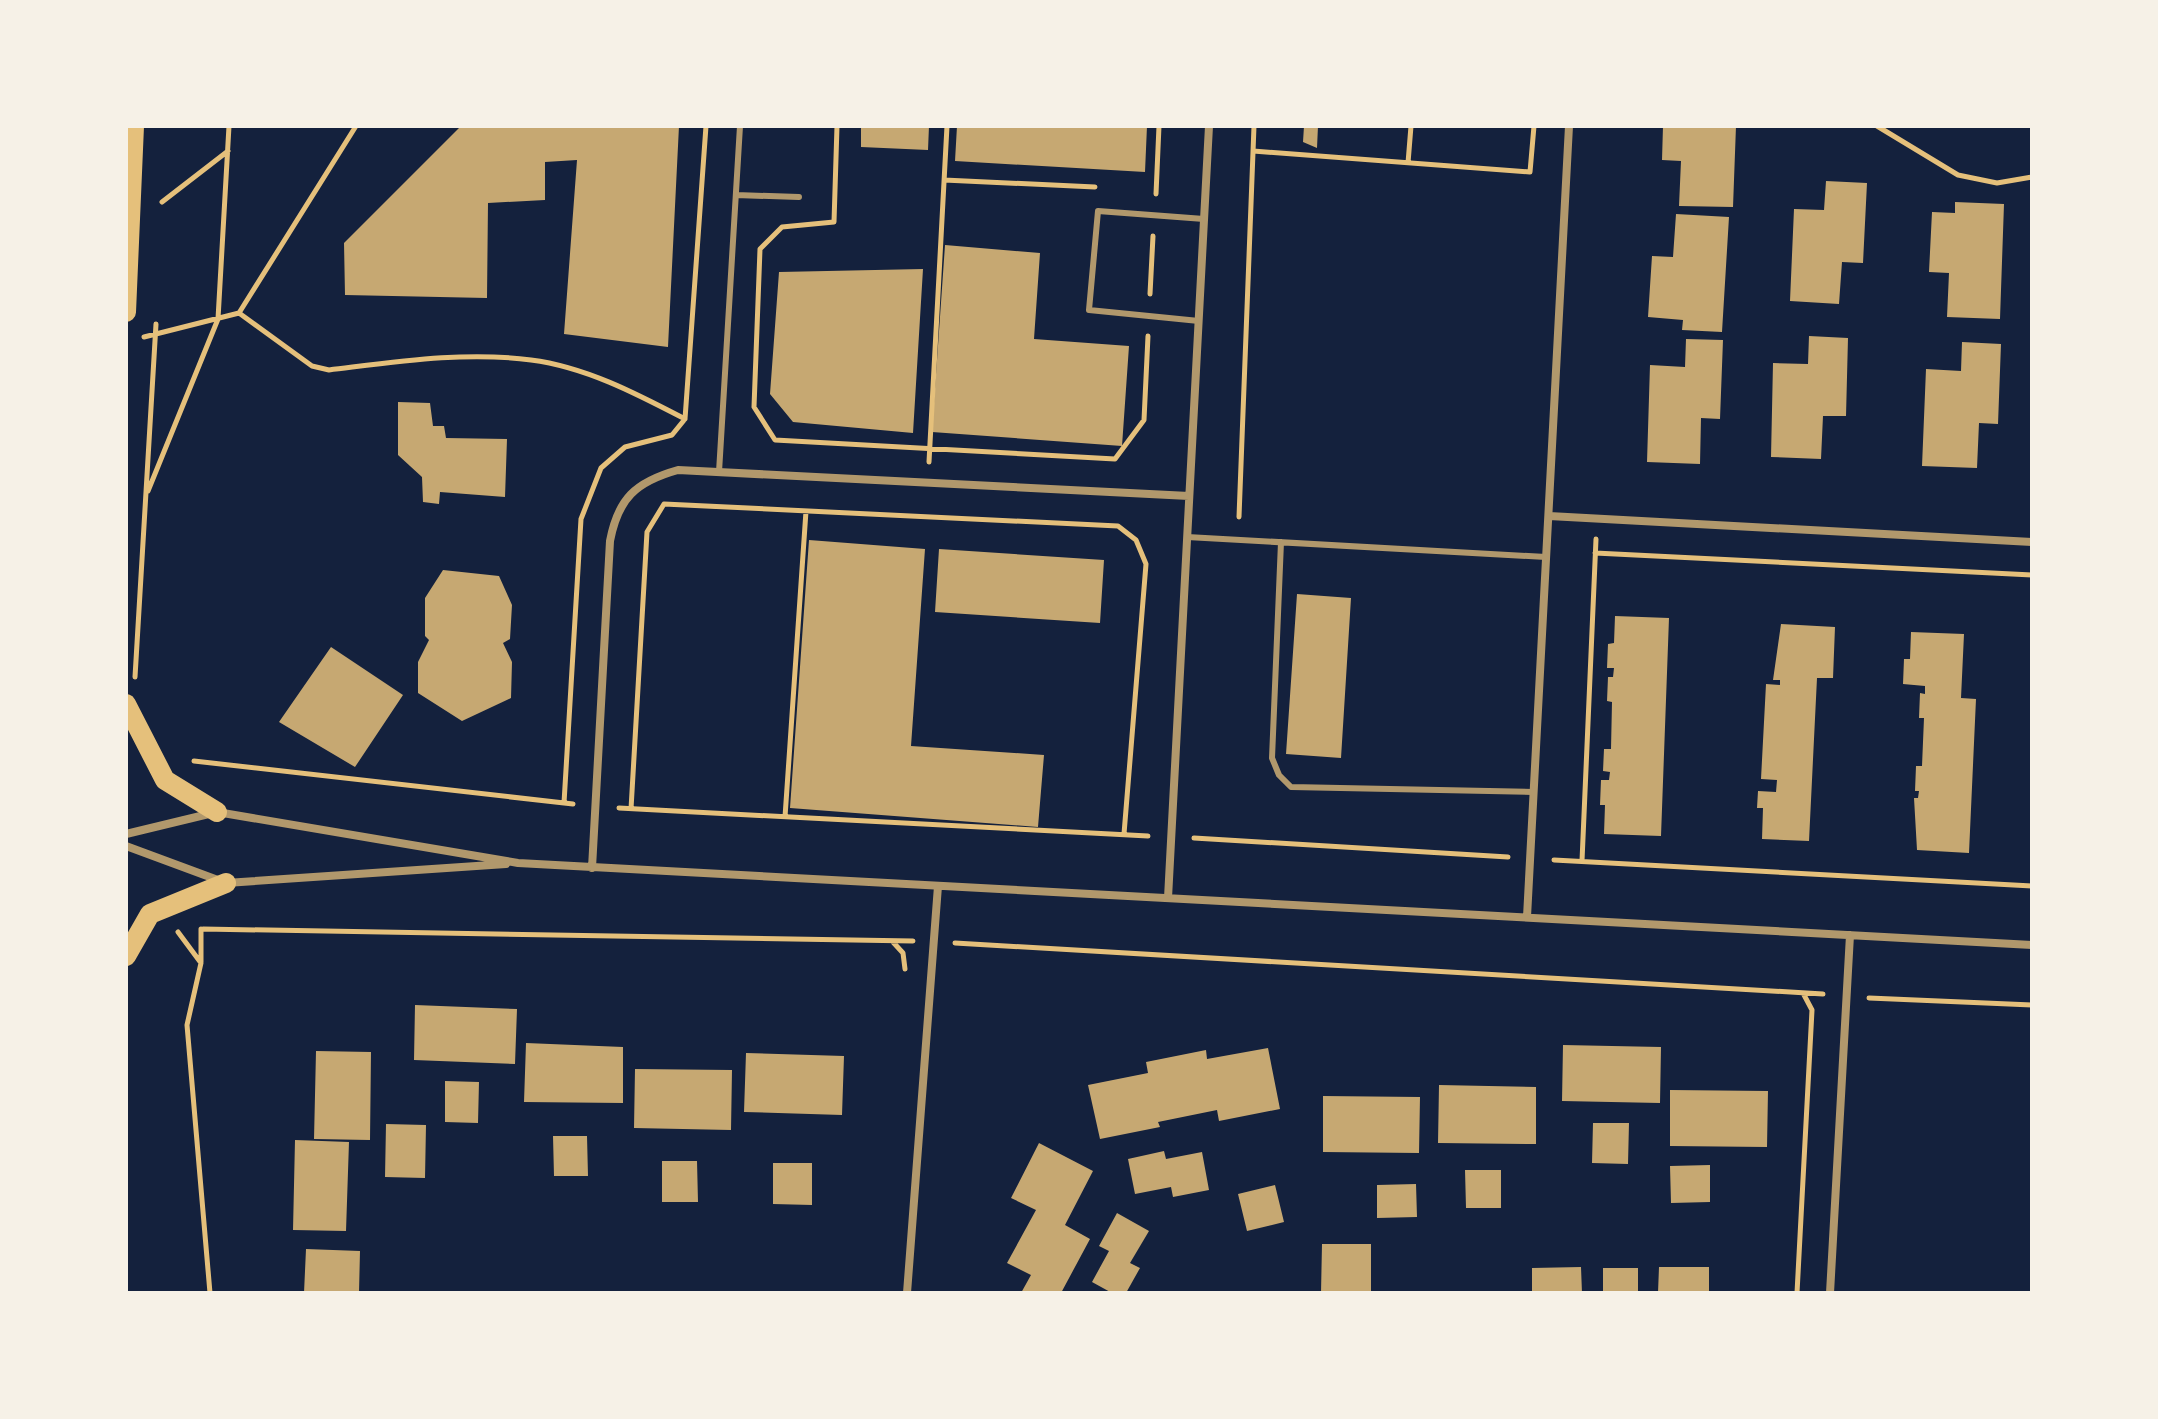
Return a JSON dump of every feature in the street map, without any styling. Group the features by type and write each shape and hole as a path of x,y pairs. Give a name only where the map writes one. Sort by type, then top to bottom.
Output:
{"main road":[{"path":"126,312 134,126"},
{"path":"132,698 165,780 217,812"},
{"path":"126,956 150,914 226,883"}],"street":[{"path":"1168,898 1209,126"},
{"path":"1527,917 1569,126"},
{"path":"592,868 610,541 616,512 628,495 656,476 678,470 1189,496"},
{"path":"1549,516 2032,542"},
{"path":"126,834 217,812 518,863 2032,945"},
{"path":"126,846 226,883 518,863"},
{"path":"907,1293 938,886"},
{"path":"1830,1293 1850,935"}],"lane":[{"path":"719,472 740,126"},
{"path":"736,195 799,197"},
{"path":"1199,321 1089,310 1098,211 1204,219"},
{"path":"1187,537 1546,557"},
{"path":"1281,542 1272,758 1279,775 1291,787 1533,792"}],"path":[{"path":"147,495 218,319 229,126"},
{"path":"141,337 239,313 356,126"},
{"path":"837,126 834,222 782,227 760,249 754,407 775,440 1115,459 1144,420 1159,126"},
{"path":"928,483 947,126"},
{"path":"1238,540 1254,126"},
{"path":"1408,163 1411,126"},
{"path":"1253,151 1530,172 1534,126"},
{"path":"1877,126 1958,175 1997,183 2032,177"},
{"path":"162,217 162,201 228,151"},
{"path":"944,180 1111,188"},
{"path":"1141,189 1156,190"},
{"path":"132,698 147,495 156,309"},
{"path":"239,313 312,366 329,370 478,357 533,360 622,386 685,419"},
{"path":"631,809 647,532 664,504 1118,526 1136,540 1146,564 1124,834"},
{"path":"785,817 806,511"},
{"path":"1582,861 1596,518"},
{"path":"1595,553 2032,575"},
{"path":"183,754 196,762 631,809 2032,886"},
{"path":"201,963 173,926 892,941"},
{"path":"203,929 201,963 187,1025 210,1293"},
{"path":"958,943 1803,992 1812,1010 1797,1293"},
{"path":"1885,999 2032,1005"}],"building":[{"path":"461,126 679,126 668,347 564,334 577,160 545,162 545,200 488,203 487,298 345,295 344,243"},
{"path":"861,126 929,126 928,150 861,147"},
{"path":"957,126 1147,126 1145,172 955,161"},
{"path":"1304,126 1318,126 1317,148 1303,142"},
{"path":"1663,126 1736,126 1733,207 1679,206 1681,161 1662,160"},
{"path":"1826,181 1867,183 1863,263 1842,262 1839,304 1790,301 1794,209 1824,210"},
{"path":"1955,202 2004,204 2000,319 1947,317 1949,273 1929,272 1932,212 1955,213"},
{"path":"1676,214 1729,217 1722,332 1682,330 1683,320 1648,317 1652,256 1673,257"},
{"path":"945,245 1040,253 1034,339 1129,346 1122,446 932,432"},
{"path":"923,269 913,433 793,422 770,394 779,272"},
{"path":"1809,336 1848,338 1846,416 1823,416 1821,459 1771,457 1773,363 1808,364"},
{"path":"1686,339 1723,340 1720,419 1701,418 1700,464 1647,462 1650,365 1685,367"},
{"path":"1962,342 2001,344 1998,424 1979,423 1977,468 1922,466 1926,369 1961,371"},
{"path":"398,402 430,403 433,426 444,426 446,438 507,439 505,497 440,492 439,504 423,502 422,477 398,455"},
{"path":"809,540 925,549 911,746 1044,755 1038,827 790,808"},
{"path":"939,549 1104,560 1100,623 935,612"},
{"path":"443,570 499,576 512,605 510,639 503,643 512,662 511,698 462,721 418,693 418,662 429,640 425,636 425,598"},
{"path":"1297,594 1351,598 1341,758 1286,754"},
{"path":"1615,616 1669,618 1661,836 1604,834 1605,805 1600,805 1601,780 1609,780 1610,772 1603,771 1604,749 1611,749 1612,702 1607,701 1608,677 1613,677 1614,668 1607,668 1608,644 1614,643"},
{"path":"1781,624 1835,627 1833,678 1817,678 1809,841 1762,839 1763,808 1757,808 1758,791 1776,792 1777,780 1761,779 1766,684 1780,685 1780,680 1773,680"},
{"path":"1911,632 1964,634 1961,698 1976,699 1969,853 1917,850 1914,798 1918,798 1919,791 1915,791 1916,766 1922,766 1924,718 1919,718 1920,693 1925,694 1925,686 1903,684 1904,659 1910,659"},
{"path":"331,647 403,695 355,767 279,722"},
{"path":"415,1005 517,1009 515,1064 414,1060"},
{"path":"526,1043 623,1047 623,1103 524,1102"},
{"path":"1563,1045 1661,1047 1660,1103 1562,1101"},
{"path":"1268,1048 1280,1109 1219,1121 1217,1110 1158,1122 1160,1127 1100,1139 1088,1085 1148,1073 1146,1062 1206,1050 1207,1059"},
{"path":"316,1051 371,1052 370,1140 314,1139"},
{"path":"746,1053 844,1056 842,1115 744,1112"},
{"path":"635,1069 732,1070 731,1130 634,1128"},
{"path":"445,1081 479,1082 478,1123 445,1122"},
{"path":"1439,1085 1536,1087 1536,1144 1438,1143"},
{"path":"1670,1090 1768,1091 1767,1147 1670,1146"},
{"path":"1323,1096 1420,1097 1419,1153 1323,1152"},
{"path":"1593,1123 1629,1123 1628,1164 1592,1163"},
{"path":"386,1124 426,1125 425,1178 385,1177"},
{"path":"553,1136 587,1136 588,1176 554,1176"},
{"path":"295,1140 349,1142 346,1231 293,1230"},
{"path":"1039,1143 1093,1171 1065,1225 1090,1239 1061,1293 1021,1293 1031,1275 1007,1263 1036,1210 1011,1198"},
{"path":"1164,1151 1166,1159 1202,1152 1209,1190 1173,1197 1171,1187 1135,1194 1128,1159"},
{"path":"662,1161 697,1161 698,1202 662,1202"},
{"path":"773,1163 812,1163 812,1205 773,1204"},
{"path":"1710,1165 1710,1202 1671,1203 1670,1166"},
{"path":"1465,1170 1501,1170 1501,1208 1466,1208"},
{"path":"1416,1184 1417,1217 1377,1218 1377,1185"},
{"path":"1275,1185 1284,1222 1247,1231 1238,1194"},
{"path":"1117,1213 1149,1231 1130,1263 1140,1268 1126,1293 1112,1293 1092,1282 1109,1251 1099,1246"},
{"path":"1322,1244 1371,1244 1371,1293 1321,1293"},
{"path":"306,1249 360,1251 359,1293 304,1293"},
{"path":"1581,1267 1582,1293 1532,1293 1532,1268"},
{"path":"1659,1267 1709,1267 1709,1293 1658,1293"},
{"path":"1603,1268 1638,1268 1638,1293 1603,1293"}]}
